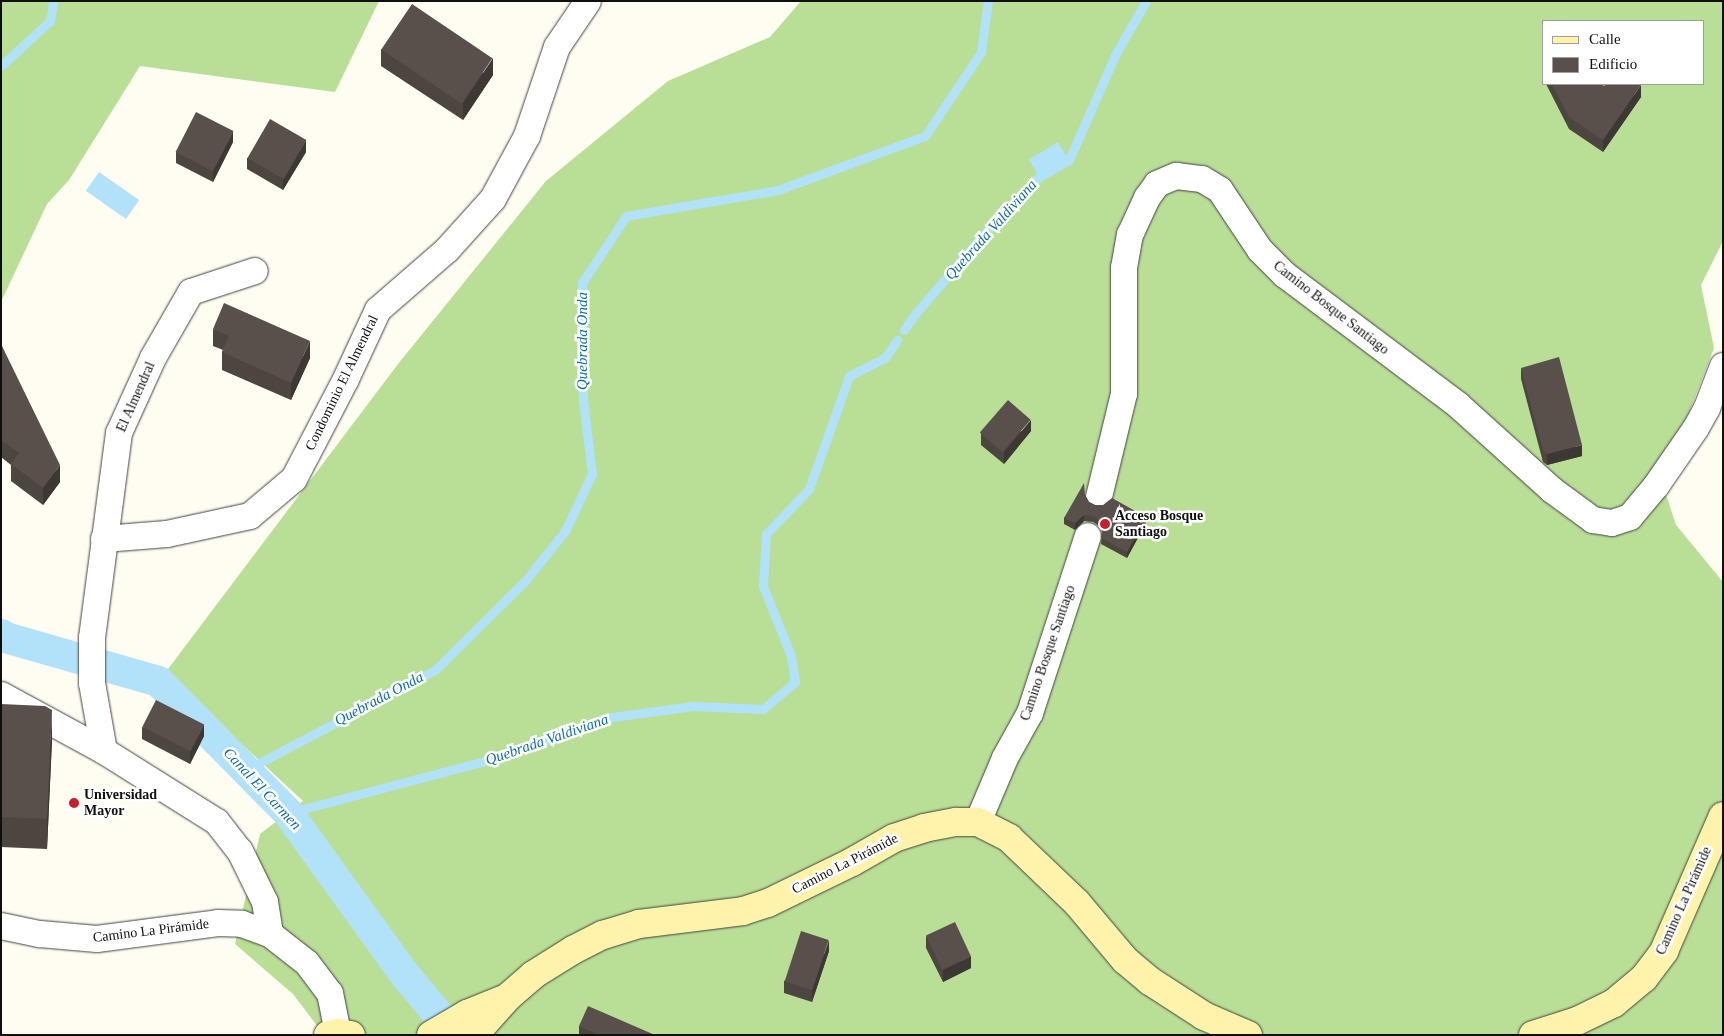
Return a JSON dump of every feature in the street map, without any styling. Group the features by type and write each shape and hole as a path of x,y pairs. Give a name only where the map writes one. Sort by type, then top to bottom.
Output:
{"street":[{"name":"Condominio El Almendral","path":"104,539 167,534 250,516 294,479 346,379 378,310 446,250 493,199 527,136 557,47 588,1"},
{"name":"Camino Bosque Santiago","path":"1099,497 1124,394 1124,268 1130,235 1147,198 1157,184 1176,176 1202,179 1220,190 1260,250 1285,275 1458,405 1552,490 1592,520 1612,523 1630,517 1636,511 1656,486 1696,428 1707,408 1723,366"},
{"name":"El Almendral","path":"104,751 92,683 92,638 119,433 153,358 191,292 256,271"},
{"name":"Camino Bosque Santiago","path":"978,822 1005,758 1030,713 1088,536"},
{"path":"1,695 104,751 217,822 240,851 264,902 270,934"},
{"name":"Camino La Pirámide","path":"1533,1035 1577,1021 1614,1003 1644,978 1664,952 1723,816"},
{"name":"Camino La Pirámide","path":"431,1035 473,1027 533,974 603,935 639,924 743,911 768,903 852,862 894,838 924,828 956,822 978,822 1009,838 1034,860 1077,903 1125,960 1150,981 1204,1016 1248,1035"},
{"name":"Camino La Pirámide","path":"1,926 40,934 97,939 218,923 242,924 270,934 307,963 330,993 339,1034"}],"green space":[{"path":"1,1 379,1 335,92 140,66 69,180 47,204 1,302"},
{"path":"801,1 1723,1 1723,241 1701,285 1714,348 1687,418 1656,464 1676,525 1723,582 1723,1035 324,1035 293,994 235,944 260,834 303,801 165,673 398,364 546,181 668,81 770,37"}],"water":[{"path":"1058,142 1069,160 1040,178 1029,160"},
{"path":"99,172 139,200 126,219 86,191"}],"building":[{"path":"412,4 492,58 462,104 381,50"},
{"path":"1553,85 1641,85 1603,140 1569,117"},
{"path":"196,112 233,131 213,171 176,152"},
{"path":"270,119 306,140 284,179 248,158"},
{"path":"224,303 310,341 291,383 222,352 229,336 213,329"},
{"path":"1,344 60,465 43,488 11,464 19,453 1,440"},
{"path":"1559,357 1582,445 1547,454 1543,450 1521,368"},
{"path":"1008,400 1031,420 1002,452 980,432"},
{"name":"Acceso Bosque Santiago","path":"1084,483 1085,495 1089,502 1095,505 1103,505 1112,498 1146,517 1127,552 1101,538 1103,526 1093,516 1084,515 1075,523 1064,518"},
{"path":"156,700 204,725 190,751 142,727"},
{"path":"1,704 45,706 52,710 47,819 1,817"},
{"path":"955,922 971,956 942,970 926,936"},
{"path":"801,931 829,940 812,990 785,981"},
{"path":"588,1006 655,1035 599,1035 579,1026"}],"waterway":[{"path":"1,66 50,21 53,1"},
{"name":"Quebrada Onda","path":"246,770 435,670 525,581 565,531 592,474 583,400 582,283 626,216 778,190 925,136 981,52 988,1"},
{"name":"Quebrada Valdiviana","path":"904,330 915,314 983,235 1039,177 1069,160 1115,55 1146,1"},
{"name":"Quebrada Valdiviana","path":"288,813 507,755 605,718 693,706 763,709 795,682 791,656 763,586 766,534 809,489 849,376 885,358 897,340"},
{"name":"Canal El Carmen","path":"1,634 5,637 158,681 288,813 405,975 455,1035"}],"place":[{"name":"Acceso Bosque Santiago","path":"1105,524"},
{"name":"Universidad Mayor","path":"74,803"}]}
